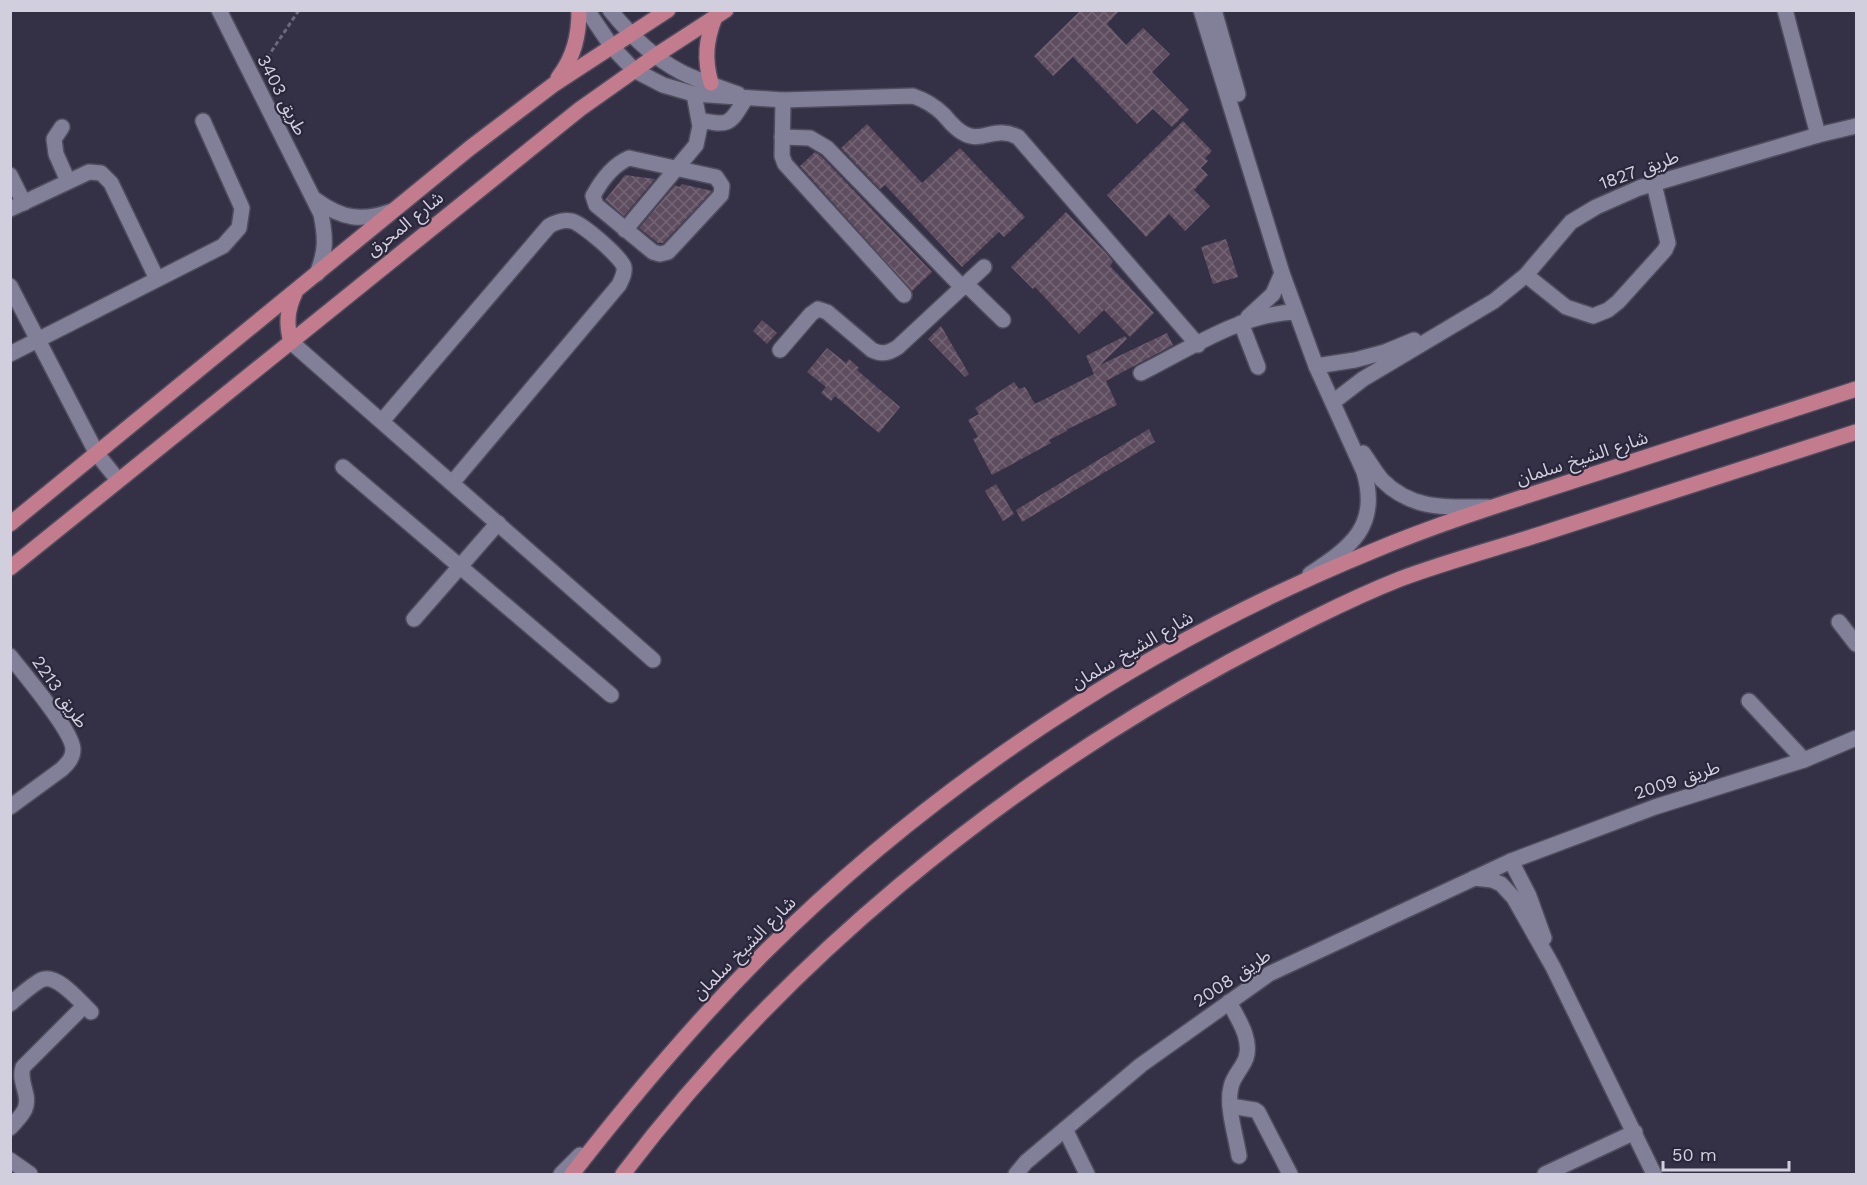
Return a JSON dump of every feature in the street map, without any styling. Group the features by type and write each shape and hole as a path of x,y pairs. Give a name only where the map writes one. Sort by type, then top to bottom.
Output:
{"main road":[{"path":"553,85 574,50 579,29 579,10"},
{"name":"شارع المحرق","path":"10,524 470,148 553,85 668,10"},
{"path":"711,83 706,67 706,50 709,32 720,14"},
{"name":"شارع المحرق","path":"10,568 580,109 634,70 720,14"},
{"path":"291,342 287,321 294,293"},
{"name":"شارع الشيخ سلمان","path":"572,1174 656,1070 710,1010 766,951 825,896 904,829 1014,746 1082,701 1222,620 1375,549 1494,507 1857,389"},
{"path":"623,1174 711,1068 794,981 883,900 976,824 1074,755 1176,691 1281,634 1400,579 1857,432"}],"street":[{"name":"طريق 3403","path":"219,10 321,214 326,235 324,255 317,274"},
{"path":"587,10 612,47 634,70 663,85 694,94 783,100 912,96 932,104 963,133 972,136 999,131 1018,137 1197,345"},
{"path":"610,10 630,35 655,56 682,72 746,98"},
{"path":"1202,10 1296,312 1363,452 1380,479 1399,495 1419,504 1441,507 1494,507"},
{"path":"1214,10 1288,270 1320,365"},
{"path":"1785,10 1818,135"},
{"path":"625,230 696,146 700,120 694,94"},
{"path":"700,120 719,124 729,122 746,98"},
{"path":"783,100 782,156 785,164 904,295"},
{"path":"10,354 223,246 239,228 242,208 203,121"},
{"name":"طريق 1827","path":"1336,399 1363,379 1494,301 1526,275 1571,222 1596,207 1639,188 1818,135 1857,126"},
{"path":"62,127 54,139 56,154 68,181"},
{"path":"782,137 810,138 827,148 964,286 1003,320"},
{"path":"629,158 677,168 716,177 722,186 721,195 668,252 660,254 652,252 596,205 593,196 598,186 619,162 629,158"},
{"path":"10,175 17,206 89,172 101,173 111,183 157,279"},
{"path":"1526,275 1566,307 1593,316 1608,310 1665,250 1668,243 1654,184"},
{"path":"312,196 330,210 351,218 374,218 395,210"},
{"path":"382,421 549,226 562,220 577,222 617,256 624,267 619,285 452,483"},
{"path":"780,350 811,314 819,309 827,312 872,350 886,353 898,347 984,267"},
{"path":"1241,323 1273,294 1282,273"},
{"path":"10,286 97,454 118,480"},
{"path":"1141,373 1241,323 1268,314 1296,312"},
{"path":"1241,323 1258,367"},
{"name":"طريق 1827","path":"1320,365 1356,360 1440,334"},
{"path":"291,342 653,660"},
{"path":"1294,585 1341,553 1357,535 1370,507 1369,488 1364,472 1336,399"},
{"path":"343,466 611,695"},
{"path":"414,619 498,523"},
{"path":"1839,622 1857,644"},
{"name":"طريق 2213","path":"10,656 67,733 74,752 70,762 62,769 10,807"},
{"path":"1749,700 1804,760"},
{"name":"طريق 2009","path":"1474,878 1511,861 1655,807 1804,760 1857,738"},
{"path":"1511,861 1529,896 1554,967"},
{"path":"1474,878 1492,880 1509,891 1554,967 1654,1174"},
{"name":"طريق 2008","path":"1016,1174 1026,1162 1142,1065 1269,974 1474,878"},
{"path":"10,1004 41,980 51,978 58,981 88,1009 23,1067 21,1080 27,1097 26,1108 10,1128"},
{"path":"1229,1002 1248,1045 1246,1059 1235,1075 1230,1088 1230,1106 1239,1156"},
{"path":"1230,1106 1258,1112 1288,1170 1272,1174"},
{"path":"1065,1129 1087,1174"},
{"path":"561,1174 604,1132"},
{"path":"1545,1174 1635,1132"},
{"path":"10,1160 30,1174"}],"path":[{"path":"253,79 299,10"}],"building":[{"path":"1081,10 1120,10 1107,24 1126,45 1143,28 1170,54 1152,72 1189,110 1172,127 1153,109 1137,124 1073,57 1053,76 1034,56"},
{"path":"1183,121 1212,151 1205,158 1208,161 1201,168 1208,175 1194,190 1210,206 1185,231 1169,214 1146,237 1107,195"},
{"path":"867,124 922,183 960,148 1025,217 1004,237 999,232 962,267 885,185 880,189 841,148"},
{"path":"815,152 932,272 912,291 800,166"},
{"path":"625,175 655,179 624,216 605,200"},
{"path":"682,184 712,191 663,243 658,243 639,228 675,185 679,187"},
{"path":"1066,212 1106,253 1113,262 1110,266 1154,313 1130,337 1104,310 1079,334 1035,287 1033,289 1011,267"},
{"path":"1226,239 1238,277 1213,284 1201,247"},
{"path":"762,320 777,333 767,344 753,331"},
{"path":"941,326 969,374 965,377 928,339"},
{"path":"1167,333 1173,345 1106,381 1117,405 1066,430 1049,440 1051,443 992,475 973,439 978,437 968,420 979,414 975,408 1014,382 1019,389 1025,387 1035,404 1094,374 1086,356 1125,336 1127,339 1100,365"},
{"path":"827,348 846,363 849,359 859,368 857,370 900,407 879,433 835,396 831,401 821,393 826,387 807,372"},
{"path":"1149,429 1155,442 1022,522 1016,510"},
{"path":"996,484 1014,514 1003,521 985,491"}]}
